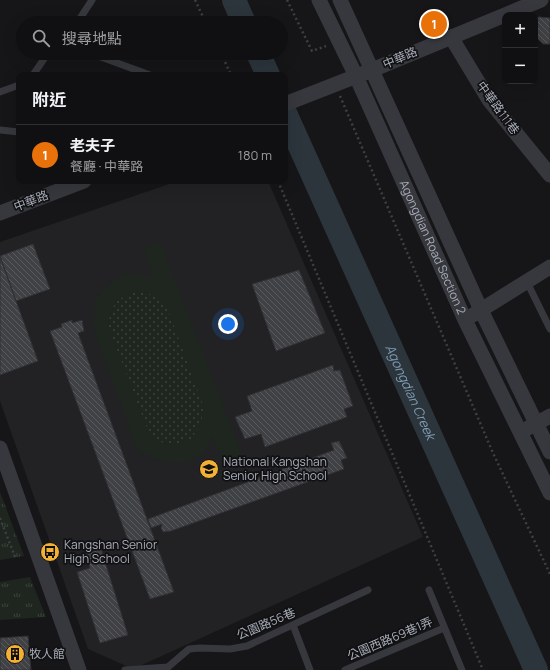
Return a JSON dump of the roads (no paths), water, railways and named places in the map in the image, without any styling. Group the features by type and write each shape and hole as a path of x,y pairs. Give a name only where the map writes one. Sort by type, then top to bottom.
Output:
{"street":[{"name":"Agongdian Road Section 2","path":"319,0 356,76 465,320 550,493"},
{"name":"Agongdian Road Section 2","path":"340,0 481,310 550,452"},
{"name":"中華路","path":"288,103 372,70 541,0"},
{"name":"中華路111巷","path":"451,37 489,100 550,175"},
{"name":"中華路","path":"0,213 76,184"},
{"path":"410,196 425,188"},
{"path":"465,320 550,267"},
{"path":"521,432 550,416"},
{"path":"0,448 79,670"}],"lane":[{"path":"82,16 92,0"},
{"path":"35,72 43,60"},
{"path":"109,60 142,72"},
{"path":"0,92 16,86"},
{"path":"0,130 16,132"},
{"path":"527,282 550,329"},
{"name":"公園路56巷","path":"125,670 169,669 189,649 236,649 247,646 368,590"},
{"path":"429,590 462,670"},
{"path":"292,625 310,670"},
{"name":"公園西路69巷1弄","path":"344,670 444,628"}],"waterway":[{"name":"Agongdian Creek","path":"234,0 241,16"},
{"name":"Agongdian Creek","path":"261,60 267,72"},
{"name":"Agongdian Creek","path":"288,120 536,670"}],"place":[{"name":"老夫子","path":"434,24"},
{"name":"National Kangshan Senior High School","path":"209,469"},
{"name":"Kangshan Senior High School","path":"50,552"},
{"name":"牧人館","path":"15,654"}]}
